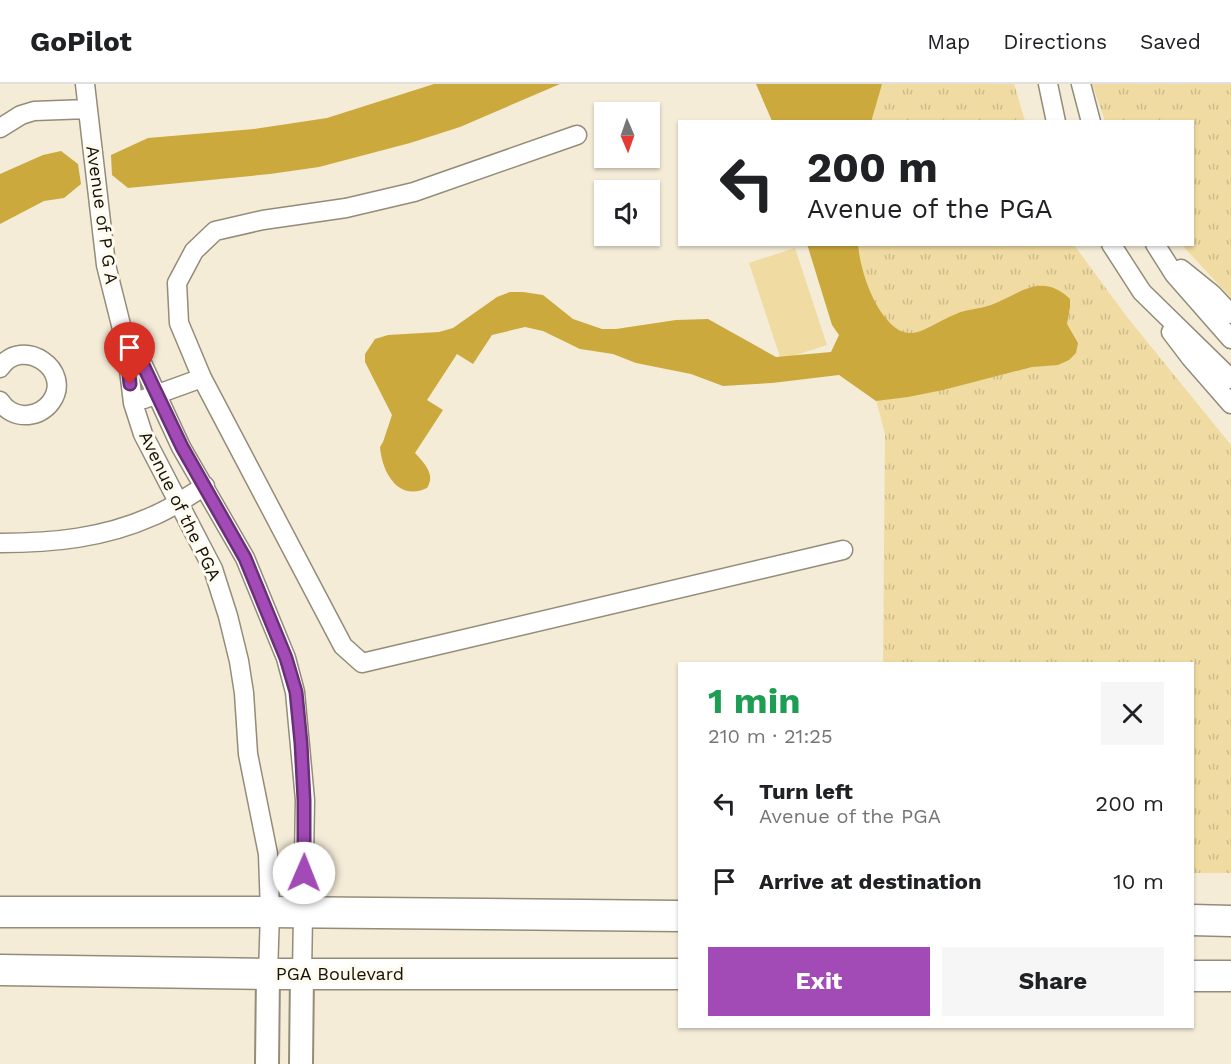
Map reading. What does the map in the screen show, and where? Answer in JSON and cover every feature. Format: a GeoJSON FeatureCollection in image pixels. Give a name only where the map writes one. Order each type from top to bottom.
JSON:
{"type":"FeatureCollection","features":[{"type":"Feature","properties":{"kind":"main road"},"geometry":{"type":"LineString","coordinates":[[0,912],[678,916]]}},
{"type":"Feature","properties":{"kind":"main road"},"geometry":{"type":"LineString","coordinates":[[1194,920],[1231,921]]}},
{"type":"Feature","properties":{"kind":"main road","name":"PGA Boulevard"},"geometry":{"type":"LineString","coordinates":[[0,970],[268,974],[671,973]]}},
{"type":"Feature","properties":{"kind":"main road"},"geometry":{"type":"LineString","coordinates":[[1194,976],[1231,976]]}},
{"type":"Feature","properties":{"kind":"street","name":"Avenue of P G A"},"geometry":{"type":"LineString","coordinates":[[85,84],[106,265],[126,345]]}},
{"type":"Feature","properties":{"kind":"street"},"geometry":{"type":"LineString","coordinates":[[1048,84],[1056,120]]}},
{"type":"Feature","properties":{"kind":"street"},"geometry":{"type":"LineString","coordinates":[[1081,84],[1091,120]]}},
{"type":"Feature","properties":{"kind":"street"},"geometry":{"type":"LineString","coordinates":[[0,128],[21,115],[34,111],[88,109]]}},
{"type":"Feature","properties":{"kind":"street"},"geometry":{"type":"LineString","coordinates":[[577,135],[414,192],[346,208],[263,220],[215,231],[194,251],[177,283],[179,323],[202,378],[343,646],[362,663],[843,550]]}},
{"type":"Feature","properties":{"kind":"street"},"geometry":{"type":"LineString","coordinates":[[1112,246],[1142,292],[1190,357],[1231,404]]}},
{"type":"Feature","properties":{"kind":"street"},"geometry":{"type":"LineString","coordinates":[[1159,250],[1174,274],[1231,339],[1212,360]]}},
{"type":"Feature","properties":{"kind":"street"},"geometry":{"type":"LineString","coordinates":[[1159,250],[1212,294],[1231,314]]}},
{"type":"Feature","properties":{"kind":"street"},"geometry":{"type":"LineString","coordinates":[[1142,292],[1231,380]]}},
{"type":"Feature","properties":{"kind":"street","name":"Avenue of the PGA"},"geometry":{"type":"LineString","coordinates":[[126,345],[143,365],[182,447],[245,558],[286,658],[296,692],[304,800],[302,974]]}},
{"type":"Feature","properties":{"kind":"street","name":"Avenue of the PGA"},"geometry":{"type":"LineString","coordinates":[[126,345],[133,403],[143,434],[213,569],[239,661],[244,693],[248,754],[268,854],[270,912],[268,974]]}},
{"type":"Feature","properties":{"kind":"street"},"geometry":{"type":"LineString","coordinates":[[0,368],[4,362],[14,356],[26,354],[38,356],[48,363],[57,385],[54,397],[47,407],[37,414],[25,416],[13,413],[0,401]]}},
{"type":"Feature","properties":{"kind":"street"},"geometry":{"type":"LineString","coordinates":[[133,403],[202,378]]}},
{"type":"Feature","properties":{"kind":"street"},"geometry":{"type":"LineString","coordinates":[[0,543],[71,540],[130,525],[155,516],[205,486]]}},
{"type":"Feature","properties":{"kind":"street"},"geometry":{"type":"LineString","coordinates":[[267,1064],[268,974]]}},
{"type":"Feature","properties":{"kind":"street"},"geometry":{"type":"LineString","coordinates":[[301,1064],[302,974]]}},
{"type":"Feature","properties":{"kind":"green space"},"geometry":{"type":"Polygon","coordinates":[[[793,84],[1014,84],[1025,120],[803,120],[793,84]]]}},
{"type":"Feature","properties":{"kind":"green space"},"geometry":{"type":"Polygon","coordinates":[[[1092,84],[1231,84],[1231,298],[1183,246],[1194,246],[1194,120],[1105,120],[1092,84]]]}},
{"type":"Feature","properties":{"kind":"green space"},"geometry":{"type":"Polygon","coordinates":[[[1207,84],[1231,84],[1231,88],[1222,94],[1213,92],[1207,84]]]}},
{"type":"Feature","properties":{"kind":"green space"},"geometry":{"type":"Polygon","coordinates":[[[835,246],[1075,246],[1127,317],[1231,445],[1231,873],[1194,873],[1194,662],[883,662],[885,434],[835,246]]]}},
{"type":"Feature","properties":{"kind":"green space"},"geometry":{"type":"Polygon","coordinates":[[[924,246],[958,246],[947,254],[932,251],[924,246]]]}},
{"type":"Feature","properties":{"kind":"green space"},"geometry":{"type":"Polygon","coordinates":[[[795,248],[827,345],[781,360],[749,263],[795,248]]]}},
{"type":"Feature","properties":{"kind":"shaded area"},"geometry":{"type":"Polygon","coordinates":[[[434,84],[560,84],[460,127],[319,167],[128,188],[112,175],[111,155],[148,138],[254,129],[327,118],[434,84]]]}},
{"type":"Feature","properties":{"kind":"shaded area"},"geometry":{"type":"Polygon","coordinates":[[[756,84],[882,84],[872,120],[772,120],[756,84]]]}},
{"type":"Feature","properties":{"kind":"shaded area"},"geometry":{"type":"Polygon","coordinates":[[[61,151],[78,164],[81,184],[64,198],[44,201],[0,224],[0,174],[43,155],[61,151]]]}},
{"type":"Feature","properties":{"kind":"shaded area"},"geometry":{"type":"Polygon","coordinates":[[[808,246],[858,246],[865,278],[875,302],[889,322],[907,333],[924,330],[956,314],[991,305],[1031,287],[1040,286],[1060,291],[1070,299],[1067,324],[1078,343],[1076,353],[1069,360],[1058,365],[1032,367],[943,390],[876,401],[839,375],[723,386],[691,374],[636,363],[613,354],[580,349],[543,331],[525,327],[492,335],[473,364],[457,354],[427,400],[443,410],[415,453],[430,473],[427,488],[408,491],[400,488],[388,475],[381,457],[380,447],[392,415],[365,362],[365,354],[375,339],[388,335],[439,332],[453,328],[497,297],[510,292],[543,295],[573,319],[602,329],[676,320],[708,319],[776,357],[831,352],[839,335],[832,325],[808,246]]]}},
{"type":"Feature","properties":{"kind":"route"},"geometry":{"type":"LineString","coordinates":[[130,384],[126,345],[143,365],[182,447],[245,558],[286,658],[296,692],[301,743],[304,873]]}}]}
